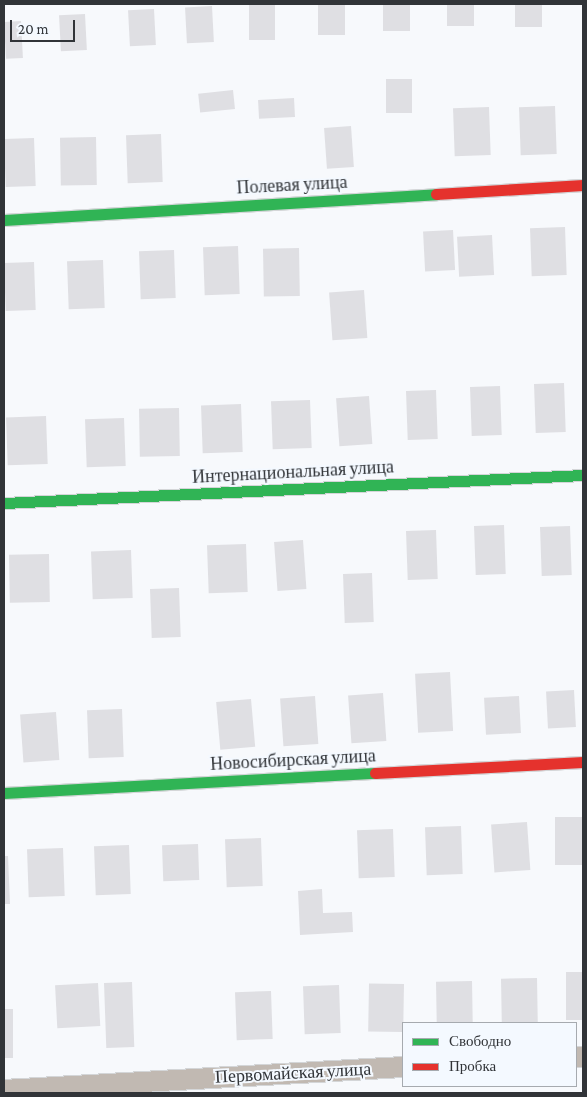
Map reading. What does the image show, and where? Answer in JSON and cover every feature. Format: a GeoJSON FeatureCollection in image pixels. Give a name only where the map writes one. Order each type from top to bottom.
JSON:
{"type":"FeatureCollection","features":[{"type":"Feature","properties":{"kind":"street","name":"Полевая улица"},"geometry":{"type":"LineString","coordinates":[[4,220],[583,185]]}},
{"type":"Feature","properties":{"kind":"street","name":"Интернациональная улица"},"geometry":{"type":"LineString","coordinates":[[4,503],[583,476]]}},
{"type":"Feature","properties":{"kind":"street","name":"Новосибирская улица"},"geometry":{"type":"LineString","coordinates":[[4,793],[583,762]]}},
{"type":"Feature","properties":{"kind":"street","name":"Первомайская улица"},"geometry":{"type":"LineString","coordinates":[[4,1090],[402,1067]]}},
{"type":"Feature","properties":{"kind":"building"},"geometry":{"type":"Polygon","coordinates":[[[249,4],[275,4],[275,40],[249,40],[249,4]]]}},
{"type":"Feature","properties":{"kind":"building"},"geometry":{"type":"Polygon","coordinates":[[[318,4],[345,4],[345,35],[318,35],[318,4]]]}},
{"type":"Feature","properties":{"kind":"building"},"geometry":{"type":"Polygon","coordinates":[[[383,4],[410,4],[410,31],[383,31],[383,4]]]}},
{"type":"Feature","properties":{"kind":"building"},"geometry":{"type":"Polygon","coordinates":[[[447,4],[474,4],[474,26],[447,26],[447,4]]]}},
{"type":"Feature","properties":{"kind":"building"},"geometry":{"type":"Polygon","coordinates":[[[515,4],[542,4],[542,27],[515,27],[515,4]]]}},
{"type":"Feature","properties":{"kind":"building"},"geometry":{"type":"Polygon","coordinates":[[[212,6],[214,42],[187,43],[185,7],[212,6]]]}},
{"type":"Feature","properties":{"kind":"building"},"geometry":{"type":"Polygon","coordinates":[[[154,9],[156,45],[130,46],[128,10],[154,9]]]}},
{"type":"Feature","properties":{"kind":"building"},"geometry":{"type":"Polygon","coordinates":[[[85,14],[87,50],[61,51],[59,15],[85,14]]]}},
{"type":"Feature","properties":{"kind":"building"},"geometry":{"type":"Polygon","coordinates":[[[21,21],[23,58],[6,59],[4,22],[21,21]]]}},
{"type":"Feature","properties":{"kind":"building"},"geometry":{"type":"Polygon","coordinates":[[[386,79],[412,79],[412,113],[386,113],[386,79]]]}},
{"type":"Feature","properties":{"kind":"building"},"geometry":{"type":"Polygon","coordinates":[[[233,90],[235,109],[200,113],[198,94],[233,90]]]}},
{"type":"Feature","properties":{"kind":"building"},"geometry":{"type":"Polygon","coordinates":[[[294,98],[295,117],[259,119],[258,100],[294,98]]]}},
{"type":"Feature","properties":{"kind":"building"},"geometry":{"type":"Polygon","coordinates":[[[555,106],[557,154],[521,155],[519,107],[555,106]]]}},
{"type":"Feature","properties":{"kind":"building"},"geometry":{"type":"Polygon","coordinates":[[[489,107],[491,155],[455,156],[453,108],[489,107]]]}},
{"type":"Feature","properties":{"kind":"building"},"geometry":{"type":"Polygon","coordinates":[[[351,126],[354,167],[327,169],[324,128],[351,126]]]}},
{"type":"Feature","properties":{"kind":"building"},"geometry":{"type":"Polygon","coordinates":[[[161,134],[163,182],[128,183],[126,135],[161,134]]]}},
{"type":"Feature","properties":{"kind":"building"},"geometry":{"type":"Polygon","coordinates":[[[96,137],[97,185],[61,186],[60,138],[96,137]]]}},
{"type":"Feature","properties":{"kind":"building"},"geometry":{"type":"Polygon","coordinates":[[[34,138],[36,186],[6,187],[4,139],[34,138]]]}},
{"type":"Feature","properties":{"kind":"building"},"geometry":{"type":"Polygon","coordinates":[[[565,227],[567,275],[532,276],[530,228],[565,227]]]}},
{"type":"Feature","properties":{"kind":"building"},"geometry":{"type":"Polygon","coordinates":[[[453,230],[455,270],[425,272],[423,232],[453,230]]]}},
{"type":"Feature","properties":{"kind":"building"},"geometry":{"type":"Polygon","coordinates":[[[492,235],[494,275],[459,277],[457,237],[492,235]]]}},
{"type":"Feature","properties":{"kind":"building"},"geometry":{"type":"Polygon","coordinates":[[[238,246],[240,294],[205,295],[203,247],[238,246]]]}},
{"type":"Feature","properties":{"kind":"building"},"geometry":{"type":"Polygon","coordinates":[[[299,248],[300,296],[264,297],[263,249],[299,248]]]}},
{"type":"Feature","properties":{"kind":"building"},"geometry":{"type":"Polygon","coordinates":[[[174,250],[176,298],[141,299],[139,251],[174,250]]]}},
{"type":"Feature","properties":{"kind":"building"},"geometry":{"type":"Polygon","coordinates":[[[103,260],[105,308],[69,309],[67,261],[103,260]]]}},
{"type":"Feature","properties":{"kind":"building"},"geometry":{"type":"Polygon","coordinates":[[[34,262],[36,310],[6,311],[4,263],[34,262]]]}},
{"type":"Feature","properties":{"kind":"building"},"geometry":{"type":"Polygon","coordinates":[[[364,290],[367,338],[332,340],[329,292],[364,290]]]}},
{"type":"Feature","properties":{"kind":"building"},"geometry":{"type":"Polygon","coordinates":[[[564,383],[566,432],[536,433],[534,384],[564,383]]]}},
{"type":"Feature","properties":{"kind":"building"},"geometry":{"type":"Polygon","coordinates":[[[500,386],[502,435],[472,436],[470,387],[500,386]]]}},
{"type":"Feature","properties":{"kind":"building"},"geometry":{"type":"Polygon","coordinates":[[[436,390],[438,439],[408,440],[406,391],[436,390]]]}},
{"type":"Feature","properties":{"kind":"building"},"geometry":{"type":"Polygon","coordinates":[[[369,396],[372,444],[339,446],[336,398],[369,396]]]}},
{"type":"Feature","properties":{"kind":"building"},"geometry":{"type":"Polygon","coordinates":[[[310,400],[312,448],[273,449],[271,401],[310,400]]]}},
{"type":"Feature","properties":{"kind":"building"},"geometry":{"type":"Polygon","coordinates":[[[241,404],[243,452],[203,453],[201,405],[241,404]]]}},
{"type":"Feature","properties":{"kind":"building"},"geometry":{"type":"Polygon","coordinates":[[[179,408],[180,456],[140,457],[139,409],[179,408]]]}},
{"type":"Feature","properties":{"kind":"building"},"geometry":{"type":"Polygon","coordinates":[[[46,416],[48,464],[8,465],[6,417],[46,416]]]}},
{"type":"Feature","properties":{"kind":"building"},"geometry":{"type":"Polygon","coordinates":[[[124,418],[126,466],[87,467],[85,419],[124,418]]]}},
{"type":"Feature","properties":{"kind":"building"},"geometry":{"type":"Polygon","coordinates":[[[504,525],[506,574],[476,575],[474,526],[504,525]]]}},
{"type":"Feature","properties":{"kind":"building"},"geometry":{"type":"Polygon","coordinates":[[[570,526],[572,575],[542,576],[540,527],[570,526]]]}},
{"type":"Feature","properties":{"kind":"building"},"geometry":{"type":"Polygon","coordinates":[[[436,530],[438,579],[408,580],[406,531],[436,530]]]}},
{"type":"Feature","properties":{"kind":"building"},"geometry":{"type":"Polygon","coordinates":[[[303,540],[306,589],[277,591],[274,542],[303,540]]]}},
{"type":"Feature","properties":{"kind":"building"},"geometry":{"type":"Polygon","coordinates":[[[246,544],[248,592],[209,593],[207,545],[246,544]]]}},
{"type":"Feature","properties":{"kind":"building"},"geometry":{"type":"Polygon","coordinates":[[[131,550],[133,598],[93,599],[91,551],[131,550]]]}},
{"type":"Feature","properties":{"kind":"building"},"geometry":{"type":"Polygon","coordinates":[[[49,554],[50,602],[10,603],[9,555],[49,554]]]}},
{"type":"Feature","properties":{"kind":"building"},"geometry":{"type":"Polygon","coordinates":[[[372,573],[374,622],[345,623],[343,574],[372,573]]]}},
{"type":"Feature","properties":{"kind":"building"},"geometry":{"type":"Polygon","coordinates":[[[179,588],[181,637],[152,638],[150,589],[179,588]]]}},
{"type":"Feature","properties":{"kind":"building"},"geometry":{"type":"Polygon","coordinates":[[[450,672],[453,731],[418,733],[415,674],[450,672]]]}},
{"type":"Feature","properties":{"kind":"building"},"geometry":{"type":"Polygon","coordinates":[[[574,690],[576,727],[548,728],[546,691],[574,690]]]}},
{"type":"Feature","properties":{"kind":"building"},"geometry":{"type":"Polygon","coordinates":[[[383,693],[386,741],[351,743],[348,695],[383,693]]]}},
{"type":"Feature","properties":{"kind":"building"},"geometry":{"type":"Polygon","coordinates":[[[315,696],[318,744],[283,746],[280,698],[315,696]]]}},
{"type":"Feature","properties":{"kind":"building"},"geometry":{"type":"Polygon","coordinates":[[[519,696],[521,733],[486,735],[484,698],[519,696]]]}},
{"type":"Feature","properties":{"kind":"building"},"geometry":{"type":"Polygon","coordinates":[[[251,699],[255,747],[220,750],[216,702],[251,699]]]}},
{"type":"Feature","properties":{"kind":"building"},"geometry":{"type":"Polygon","coordinates":[[[122,709],[124,757],[89,758],[87,710],[122,709]]]}},
{"type":"Feature","properties":{"kind":"building"},"geometry":{"type":"Polygon","coordinates":[[[56,712],[59,760],[23,762],[20,715],[56,712]]]}},
{"type":"Feature","properties":{"kind":"building"},"geometry":{"type":"Polygon","coordinates":[[[555,817],[583,817],[583,865],[555,865],[555,817]]]}},
{"type":"Feature","properties":{"kind":"building"},"geometry":{"type":"Polygon","coordinates":[[[527,822],[530,870],[494,872],[491,825],[527,822]]]}},
{"type":"Feature","properties":{"kind":"building"},"geometry":{"type":"Polygon","coordinates":[[[461,826],[463,874],[427,875],[425,827],[461,826]]]}},
{"type":"Feature","properties":{"kind":"building"},"geometry":{"type":"Polygon","coordinates":[[[393,829],[395,877],[359,878],[357,830],[393,829]]]}},
{"type":"Feature","properties":{"kind":"building"},"geometry":{"type":"Polygon","coordinates":[[[261,838],[263,886],[227,887],[225,839],[261,838]]]}},
{"type":"Feature","properties":{"kind":"building"},"geometry":{"type":"Polygon","coordinates":[[[198,844],[199,880],[163,881],[162,845],[198,844]]]}},
{"type":"Feature","properties":{"kind":"building"},"geometry":{"type":"Polygon","coordinates":[[[129,845],[131,894],[96,895],[94,846],[129,845]]]}},
{"type":"Feature","properties":{"kind":"building"},"geometry":{"type":"Polygon","coordinates":[[[63,848],[65,896],[29,897],[27,849],[63,848]]]}},
{"type":"Feature","properties":{"kind":"building"},"geometry":{"type":"Polygon","coordinates":[[[4,856],[8,856],[10,904],[4,904],[4,856]]]}},
{"type":"Feature","properties":{"kind":"building"},"geometry":{"type":"Polygon","coordinates":[[[322,889],[323,913],[352,912],[353,932],[300,935],[298,891],[322,889]]]}},
{"type":"Feature","properties":{"kind":"building"},"geometry":{"type":"Polygon","coordinates":[[[566,972],[583,972],[583,1020],[566,1020],[566,972]]]}},
{"type":"Feature","properties":{"kind":"building"},"geometry":{"type":"Polygon","coordinates":[[[537,978],[538,1022],[502,1022],[501,979],[537,978]]]}},
{"type":"Feature","properties":{"kind":"building"},"geometry":{"type":"Polygon","coordinates":[[[472,981],[473,1022],[437,1022],[436,982],[472,981]]]}},
{"type":"Feature","properties":{"kind":"building"},"geometry":{"type":"Polygon","coordinates":[[[132,982],[134,1047],[106,1048],[104,983],[132,982]]]}},
{"type":"Feature","properties":{"kind":"building"},"geometry":{"type":"Polygon","coordinates":[[[98,983],[100,1026],[57,1028],[55,985],[98,983]]]}},
{"type":"Feature","properties":{"kind":"building"},"geometry":{"type":"Polygon","coordinates":[[[369,983],[404,984],[402,1032],[368,1031],[369,983]]]}},
{"type":"Feature","properties":{"kind":"building"},"geometry":{"type":"Polygon","coordinates":[[[339,985],[341,1033],[305,1034],[303,986],[339,985]]]}},
{"type":"Feature","properties":{"kind":"building"},"geometry":{"type":"Polygon","coordinates":[[[271,991],[273,1039],[237,1040],[235,992],[271,991]]]}},
{"type":"Feature","properties":{"kind":"building"},"geometry":{"type":"Polygon","coordinates":[[[4,1009],[13,1009],[13,1058],[4,1058],[4,1009]]]}},
{"type":"Feature","properties":{"kind":"traffic: fast"},"geometry":{"type":"LineString","coordinates":[[4,220],[436,194]]}},
{"type":"Feature","properties":{"kind":"traffic: fast"},"geometry":{"type":"LineString","coordinates":[[4,503],[583,475]]}},
{"type":"Feature","properties":{"kind":"traffic: fast"},"geometry":{"type":"LineString","coordinates":[[4,793],[375,773]]}},
{"type":"Feature","properties":{"kind":"traffic: jam"},"geometry":{"type":"LineString","coordinates":[[436,194],[583,185]]}},
{"type":"Feature","properties":{"kind":"traffic: jam"},"geometry":{"type":"LineString","coordinates":[[375,773],[583,762]]}}]}
